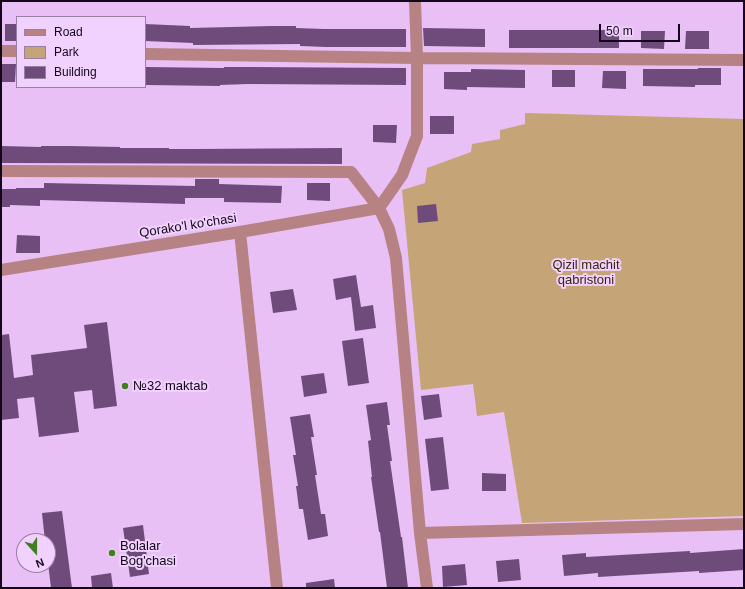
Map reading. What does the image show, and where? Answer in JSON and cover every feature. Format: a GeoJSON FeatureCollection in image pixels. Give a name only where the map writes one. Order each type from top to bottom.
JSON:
{"type":"FeatureCollection","features":[{"type":"Feature","properties":{"kind":"street"},"geometry":{"type":"LineString","coordinates":[[379,208],[402,175],[417,136],[415,1]]}},
{"type":"Feature","properties":{"kind":"street"},"geometry":{"type":"LineString","coordinates":[[1,51],[16,51]]}},
{"type":"Feature","properties":{"kind":"street"},"geometry":{"type":"LineString","coordinates":[[146,54],[417,58],[744,60]]}},
{"type":"Feature","properties":{"kind":"street"},"geometry":{"type":"LineString","coordinates":[[1,171],[352,172],[379,208],[388,229],[396,258],[420,533],[427,588]]}},
{"type":"Feature","properties":{"kind":"street","name":"Qorako'l ko'chasi"},"geometry":{"type":"LineString","coordinates":[[1,270],[379,208]]}},
{"type":"Feature","properties":{"kind":"street"},"geometry":{"type":"LineString","coordinates":[[240,232],[277,588]]}},
{"type":"Feature","properties":{"kind":"street"},"geometry":{"type":"LineString","coordinates":[[420,533],[744,524]]}},
{"type":"Feature","properties":{"kind":"green space","name":"Qizil machit qabristoni"},"geometry":{"type":"Polygon","coordinates":[[[525,113],[744,119],[744,516],[522,523],[504,412],[477,416],[473,384],[421,390],[402,190],[425,183],[427,168],[471,152],[472,144],[500,139],[500,130],[525,124],[525,113]]]}},
{"type":"Feature","properties":{"kind":"building"},"geometry":{"type":"Polygon","coordinates":[[[5,24],[16,24],[16,41],[5,41],[5,24]]]}},
{"type":"Feature","properties":{"kind":"building"},"geometry":{"type":"Polygon","coordinates":[[[146,24],[190,26],[190,28],[296,26],[296,28],[324,29],[406,29],[406,47],[326,47],[300,46],[300,44],[193,45],[193,43],[146,41],[146,24]]]}},
{"type":"Feature","properties":{"kind":"building"},"geometry":{"type":"Polygon","coordinates":[[[423,28],[485,29],[485,47],[424,46],[423,28]]]}},
{"type":"Feature","properties":{"kind":"building"},"geometry":{"type":"Polygon","coordinates":[[[509,30],[619,30],[619,48],[509,48],[509,30]]]}},
{"type":"Feature","properties":{"kind":"building"},"geometry":{"type":"Polygon","coordinates":[[[641,31],[665,31],[664,49],[641,48],[641,31]]]}},
{"type":"Feature","properties":{"kind":"building"},"geometry":{"type":"Polygon","coordinates":[[[686,31],[709,31],[709,49],[685,49],[686,31]]]}},
{"type":"Feature","properties":{"kind":"building"},"geometry":{"type":"Polygon","coordinates":[[[1,64],[16,64],[15,82],[1,82],[1,64]]]}},
{"type":"Feature","properties":{"kind":"building"},"geometry":{"type":"Polygon","coordinates":[[[146,67],[406,68],[406,85],[146,85],[146,67]]]}},
{"type":"Feature","properties":{"kind":"building"},"geometry":{"type":"Polygon","coordinates":[[[721,68],[721,85],[695,85],[695,87],[643,86],[643,69],[721,68]]]}},
{"type":"Feature","properties":{"kind":"building"},"geometry":{"type":"Polygon","coordinates":[[[471,69],[525,70],[525,88],[467,87],[467,90],[444,89],[444,72],[471,72],[471,69]]]}},
{"type":"Feature","properties":{"kind":"building"},"geometry":{"type":"Polygon","coordinates":[[[552,70],[575,70],[575,87],[552,87],[552,70]]]}},
{"type":"Feature","properties":{"kind":"building"},"geometry":{"type":"Polygon","coordinates":[[[603,71],[626,71],[626,89],[602,88],[603,71]]]}},
{"type":"Feature","properties":{"kind":"building"},"geometry":{"type":"Polygon","coordinates":[[[430,116],[454,116],[454,134],[430,134],[430,116]]]}},
{"type":"Feature","properties":{"kind":"building"},"geometry":{"type":"Polygon","coordinates":[[[373,125],[397,125],[396,143],[373,142],[373,125]]]}},
{"type":"Feature","properties":{"kind":"building"},"geometry":{"type":"Polygon","coordinates":[[[1,146],[70,146],[169,149],[342,148],[342,164],[1,163],[1,146]]]}},
{"type":"Feature","properties":{"kind":"building"},"geometry":{"type":"Polygon","coordinates":[[[195,179],[219,179],[219,184],[282,186],[281,203],[224,202],[224,198],[185,198],[185,204],[40,200],[40,206],[10,205],[10,207],[1,207],[1,189],[44,188],[44,183],[195,186],[195,179]]]}},
{"type":"Feature","properties":{"kind":"building"},"geometry":{"type":"Polygon","coordinates":[[[307,183],[330,183],[330,201],[307,200],[307,183]]]}},
{"type":"Feature","properties":{"kind":"building"},"geometry":{"type":"Polygon","coordinates":[[[436,204],[438,221],[418,223],[417,206],[436,204]]]}},
{"type":"Feature","properties":{"kind":"building"},"geometry":{"type":"Polygon","coordinates":[[[17,235],[40,236],[40,253],[16,253],[17,235]]]}},
{"type":"Feature","properties":{"kind":"building"},"geometry":{"type":"Polygon","coordinates":[[[356,275],[361,307],[373,305],[376,328],[355,331],[351,297],[336,300],[333,279],[356,275]]]}},
{"type":"Feature","properties":{"kind":"building"},"geometry":{"type":"Polygon","coordinates":[[[293,289],[297,310],[273,313],[270,292],[293,289]]]}},
{"type":"Feature","properties":{"kind":"building"},"geometry":{"type":"Polygon","coordinates":[[[107,322],[117,406],[94,409],[92,390],[74,392],[79,432],[39,437],[34,397],[17,399],[19,418],[1,420],[1,335],[9,334],[14,378],[33,375],[31,355],[87,348],[84,325],[107,322]]]}},
{"type":"Feature","properties":{"kind":"building"},"geometry":{"type":"Polygon","coordinates":[[[363,338],[369,383],[348,386],[342,341],[363,338]]]}},
{"type":"Feature","properties":{"kind":"building"},"geometry":{"type":"Polygon","coordinates":[[[324,373],[327,393],[304,397],[301,376],[324,373]]]}},
{"type":"Feature","properties":{"kind":"building"},"geometry":{"type":"Polygon","coordinates":[[[439,394],[442,417],[424,420],[421,396],[439,394]]]}},
{"type":"Feature","properties":{"kind":"building"},"geometry":{"type":"Polygon","coordinates":[[[387,402],[390,425],[387,425],[392,461],[390,461],[402,537],[408,588],[387,588],[371,477],[368,441],[371,440],[366,405],[387,402]]]}},
{"type":"Feature","properties":{"kind":"building"},"geometry":{"type":"Polygon","coordinates":[[[310,414],[314,437],[311,437],[317,475],[315,475],[321,514],[325,514],[328,536],[308,540],[303,509],[299,509],[296,486],[298,486],[293,455],[296,455],[290,417],[310,414]]]}},
{"type":"Feature","properties":{"kind":"building"},"geometry":{"type":"Polygon","coordinates":[[[443,437],[449,489],[431,491],[425,439],[443,437]]]}},
{"type":"Feature","properties":{"kind":"building"},"geometry":{"type":"Polygon","coordinates":[[[482,473],[506,474],[506,491],[482,491],[482,473]]]}},
{"type":"Feature","properties":{"kind":"building"},"geometry":{"type":"Polygon","coordinates":[[[62,511],[72,588],[51,588],[49,573],[56,573],[56,533],[44,533],[42,513],[62,511]]]}},
{"type":"Feature","properties":{"kind":"building"},"geometry":{"type":"Polygon","coordinates":[[[143,525],[149,574],[130,577],[123,528],[143,525]]]}},
{"type":"Feature","properties":{"kind":"building"},"geometry":{"type":"Polygon","coordinates":[[[744,549],[744,570],[598,577],[598,573],[564,576],[562,555],[586,553],[586,557],[690,551],[690,553],[744,549]]]}},
{"type":"Feature","properties":{"kind":"building"},"geometry":{"type":"Polygon","coordinates":[[[519,559],[521,580],[498,582],[496,561],[519,559]]]}},
{"type":"Feature","properties":{"kind":"building"},"geometry":{"type":"Polygon","coordinates":[[[465,564],[467,585],[443,587],[442,566],[465,564]]]}},
{"type":"Feature","properties":{"kind":"building"},"geometry":{"type":"Polygon","coordinates":[[[111,573],[113,588],[92,588],[91,576],[111,573]]]}},
{"type":"Feature","properties":{"kind":"building"},"geometry":{"type":"Polygon","coordinates":[[[334,579],[335,588],[306,588],[306,583],[334,579]]]}},
{"type":"Feature","properties":{"kind":"place","name":"№32 maktab"},"geometry":{"type":"Point","coordinates":[125,386]}},
{"type":"Feature","properties":{"kind":"place","name":"Bolalar Bog'chasi"},"geometry":{"type":"Point","coordinates":[112,553]}}]}
